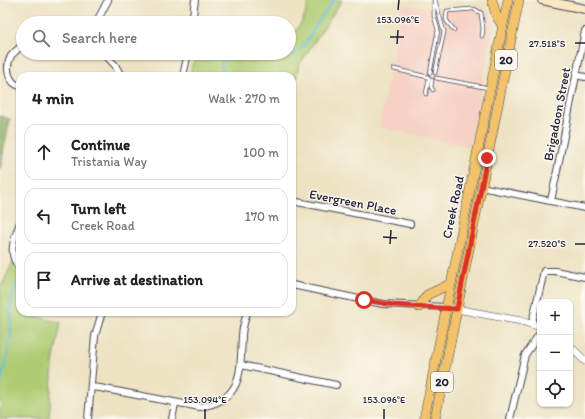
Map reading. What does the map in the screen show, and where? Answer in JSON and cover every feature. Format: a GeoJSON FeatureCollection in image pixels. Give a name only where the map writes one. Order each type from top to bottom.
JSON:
{"type":"FeatureCollection","features":[{"type":"Feature","properties":{"kind":"main road"},"geometry":{"type":"LineString","coordinates":[[492,0],[496,15],[503,27]]}},
{"type":"Feature","properties":{"kind":"main road","name":"Creek Road"},"geometry":{"type":"LineString","coordinates":[[424,419],[508,0]]}},
{"type":"Feature","properties":{"kind":"main road","name":"Creek Road"},"geometry":{"type":"LineString","coordinates":[[435,419],[519,0]]}},
{"type":"Feature","properties":{"kind":"main road"},"geometry":{"type":"LineString","coordinates":[[542,0],[585,9]]}},
{"type":"Feature","properties":{"kind":"main road"},"geometry":{"type":"LineString","coordinates":[[419,307],[427,295],[450,284]]}},
{"type":"Feature","properties":{"kind":"street"},"geometry":{"type":"LineString","coordinates":[[100,16],[108,0]]}},
{"type":"Feature","properties":{"kind":"street"},"geometry":{"type":"LineString","coordinates":[[193,16],[195,0]]}},
{"type":"Feature","properties":{"kind":"street","name":"Brigadoon Street"},"geometry":{"type":"LineString","coordinates":[[551,201],[585,31]]}},
{"type":"Feature","properties":{"kind":"street"},"geometry":{"type":"LineString","coordinates":[[16,51],[10,57],[8,73],[11,81],[16,84]]}},
{"type":"Feature","properties":{"kind":"street"},"geometry":{"type":"LineString","coordinates":[[110,60],[115,65],[118,72]]}},
{"type":"Feature","properties":{"kind":"street"},"geometry":{"type":"LineString","coordinates":[[184,72],[186,60]]}},
{"type":"Feature","properties":{"kind":"street"},"geometry":{"type":"LineString","coordinates":[[576,75],[585,77]]}},
{"type":"Feature","properties":{"kind":"street"},"geometry":{"type":"LineString","coordinates":[[481,187],[585,208]]}},
{"type":"Feature","properties":{"kind":"street","name":"Evergreen Place"},"geometry":{"type":"LineString","coordinates":[[296,202],[410,224]]}},
{"type":"Feature","properties":{"kind":"street"},"geometry":{"type":"LineString","coordinates":[[16,234],[12,245],[13,258],[16,263]]}},
{"type":"Feature","properties":{"kind":"street"},"geometry":{"type":"LineString","coordinates":[[532,323],[544,271],[555,271],[585,277]]}},
{"type":"Feature","properties":{"kind":"street"},"geometry":{"type":"LineString","coordinates":[[296,286],[383,304],[419,307],[446,307],[532,323],[537,326]]}},
{"type":"Feature","properties":{"kind":"street"},"geometry":{"type":"LineString","coordinates":[[88,419],[95,336],[101,316]]}},
{"type":"Feature","properties":{"kind":"street"},"geometry":{"type":"LineString","coordinates":[[91,388],[100,388],[175,404],[200,407],[214,405],[225,399],[234,388],[241,366],[242,334],[246,316]]}},
{"type":"Feature","properties":{"kind":"street"},"geometry":{"type":"LineString","coordinates":[[510,419],[525,356],[539,335]]}},
{"type":"Feature","properties":{"kind":"street"},"geometry":{"type":"LineString","coordinates":[[573,349],[585,362]]}},
{"type":"Feature","properties":{"kind":"street"},"geometry":{"type":"LineString","coordinates":[[241,366],[336,385]]}},
{"type":"Feature","properties":{"kind":"street"},"geometry":{"type":"LineString","coordinates":[[172,419],[175,404]]}},
{"type":"Feature","properties":{"kind":"lane"},"geometry":{"type":"LineString","coordinates":[[430,73],[437,42],[438,30],[434,16],[434,0]]}},
{"type":"Feature","properties":{"kind":"lane"},"geometry":{"type":"LineString","coordinates":[[434,0],[444,32],[435,74]]}},
{"type":"Feature","properties":{"kind":"lane"},"geometry":{"type":"LineString","coordinates":[[454,30],[446,20],[447,11],[473,9],[481,13],[483,29],[482,36]]}},
{"type":"Feature","properties":{"kind":"lane"},"geometry":{"type":"LineString","coordinates":[[433,41],[437,42]]}},
{"type":"Feature","properties":{"kind":"lane"},"geometry":{"type":"LineString","coordinates":[[428,61],[433,61]]}},
{"type":"Feature","properties":{"kind":"lane"},"geometry":{"type":"LineString","coordinates":[[394,69],[431,78],[490,89]]}},
{"type":"Feature","properties":{"kind":"lane"},"geometry":{"type":"LineString","coordinates":[[431,78],[430,87],[433,90]]}},
{"type":"Feature","properties":{"kind":"lane"},"geometry":{"type":"LineString","coordinates":[[426,94],[431,78]]}},
{"type":"Feature","properties":{"kind":"shaded area"},"geometry":{"type":"Polygon","coordinates":[[[402,5],[440,8],[478,6],[490,12],[493,31],[469,147],[379,127],[402,5]]]}},
{"type":"Feature","properties":{"kind":"green space"},"geometry":{"type":"Polygon","coordinates":[[[309,0],[342,0],[299,65],[296,80],[296,72],[191,72],[192,64],[196,60],[296,60],[296,30],[306,11],[309,0]]]}},
{"type":"Feature","properties":{"kind":"green space"},"geometry":{"type":"Polygon","coordinates":[[[0,116],[10,119],[0,169],[0,116]]]}},
{"type":"Feature","properties":{"kind":"green space"},"geometry":{"type":"Polygon","coordinates":[[[16,255],[16,316],[38,316],[61,323],[53,363],[49,419],[0,419],[0,289],[16,255]]]}},
{"type":"Feature","properties":{"kind":"waterway"},"geometry":{"type":"LineString","coordinates":[[296,52],[305,44],[334,0]]}},
{"type":"Feature","properties":{"kind":"waterway"},"geometry":{"type":"LineString","coordinates":[[223,60],[221,64],[223,72]]}},
{"type":"Feature","properties":{"kind":"waterway"},"geometry":{"type":"LineString","coordinates":[[0,386],[8,353],[11,334],[12,299],[16,286]]}},
{"type":"Feature","properties":{"kind":"route"},"geometry":{"type":"LineString","coordinates":[[364,300],[411,307],[436,306],[457,309],[487,158]]}}]}
